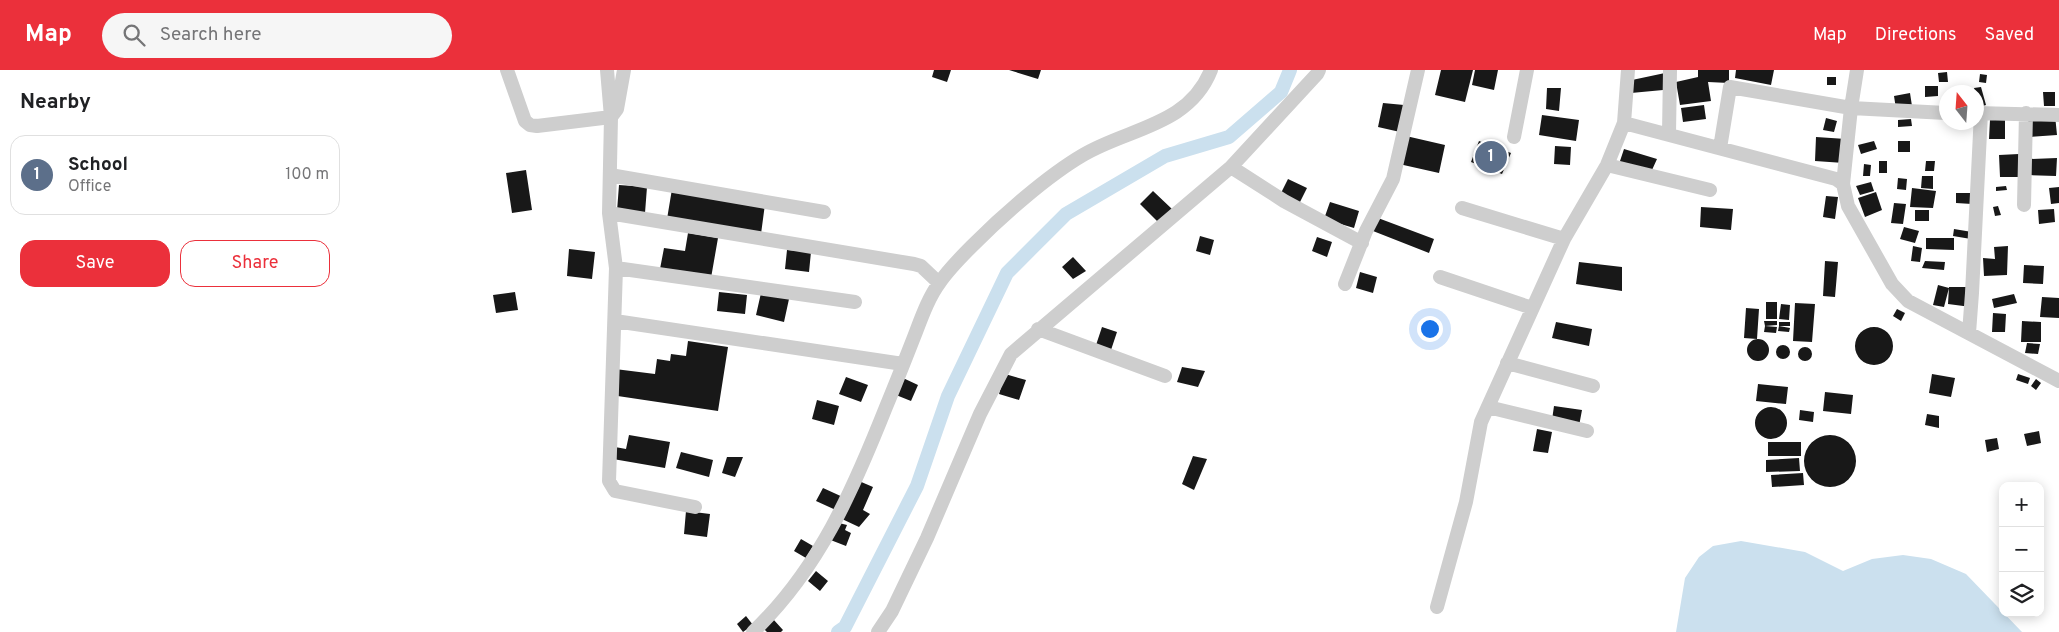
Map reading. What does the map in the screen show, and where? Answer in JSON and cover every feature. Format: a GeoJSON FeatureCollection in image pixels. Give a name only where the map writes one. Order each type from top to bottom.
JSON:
{"type":"FeatureCollection","features":[{"type":"Feature","properties":{"kind":"street"},"geometry":{"type":"LineString","coordinates":[[507,70],[521,113],[530,125],[611,117],[616,110],[624,70]]}},
{"type":"Feature","properties":{"kind":"street"},"geometry":{"type":"LineString","coordinates":[[608,70],[611,117],[608,214],[616,268],[609,481],[615,491],[694,507]]}},
{"type":"Feature","properties":{"kind":"street"},"geometry":{"type":"LineString","coordinates":[[754,632],[776,611],[806,570],[843,510],[923,315],[939,283],[973,245],[1060,169],[1085,154],[1158,124],[1174,115],[1190,101],[1207,79],[1211,70]]}},
{"type":"Feature","properties":{"kind":"street"},"geometry":{"type":"LineString","coordinates":[[878,632],[892,611],[927,538],[980,414],[1010,354],[1231,167],[1318,74],[1319,70]]}},
{"type":"Feature","properties":{"kind":"street"},"geometry":{"type":"LineString","coordinates":[[1345,284],[1362,243],[1393,179],[1418,70]]}},
{"type":"Feature","properties":{"kind":"street"},"geometry":{"type":"LineString","coordinates":[[1514,137],[1527,70]]}},
{"type":"Feature","properties":{"kind":"street"},"geometry":{"type":"LineString","coordinates":[[1437,607],[1466,502],[1481,422],[1564,239],[1607,165],[1624,123],[1628,70]]}},
{"type":"Feature","properties":{"kind":"street"},"geometry":{"type":"LineString","coordinates":[[1669,134],[1670,70]]}},
{"type":"Feature","properties":{"kind":"street"},"geometry":{"type":"LineString","coordinates":[[1857,70],[1850,108],[1843,184],[1848,206],[1892,284],[1908,301],[2059,381]]}},
{"type":"Feature","properties":{"kind":"street"},"geometry":{"type":"LineString","coordinates":[[1720,148],[1730,87],[1850,108],[1939,113]]}},
{"type":"Feature","properties":{"kind":"street"},"geometry":{"type":"LineString","coordinates":[[1984,113],[2059,115]]}},
{"type":"Feature","properties":{"kind":"street"},"geometry":{"type":"LineString","coordinates":[[2024,205],[2026,113]]}},
{"type":"Feature","properties":{"kind":"street"},"geometry":{"type":"LineString","coordinates":[[1624,123],[1836,179],[1843,184]]}},
{"type":"Feature","properties":{"kind":"street"},"geometry":{"type":"LineString","coordinates":[[1969,333],[1978,130]]}},
{"type":"Feature","properties":{"kind":"street"},"geometry":{"type":"LineString","coordinates":[[1607,165],[1710,190]]}},
{"type":"Feature","properties":{"kind":"street"},"geometry":{"type":"LineString","coordinates":[[1231,167],[1284,201],[1362,243]]}},
{"type":"Feature","properties":{"kind":"street"},"geometry":{"type":"LineString","coordinates":[[610,175],[824,212]]}},
{"type":"Feature","properties":{"kind":"street"},"geometry":{"type":"LineString","coordinates":[[1462,208],[1564,239]]}},
{"type":"Feature","properties":{"kind":"street"},"geometry":{"type":"LineString","coordinates":[[608,214],[914,264],[921,266],[939,283]]}},
{"type":"Feature","properties":{"kind":"street"},"geometry":{"type":"LineString","coordinates":[[616,268],[855,302]]}},
{"type":"Feature","properties":{"kind":"street"},"geometry":{"type":"LineString","coordinates":[[1440,277],[1532,308]]}},
{"type":"Feature","properties":{"kind":"street"},"geometry":{"type":"LineString","coordinates":[[615,321],[903,364]]}},
{"type":"Feature","properties":{"kind":"street"},"geometry":{"type":"LineString","coordinates":[[1038,329],[1164,376]]}},
{"type":"Feature","properties":{"kind":"street"},"geometry":{"type":"LineString","coordinates":[[1507,363],[1594,386]]}},
{"type":"Feature","properties":{"kind":"street"},"geometry":{"type":"LineString","coordinates":[[1488,407],[1587,431]]}},
{"type":"Feature","properties":{"kind":"water"},"geometry":{"type":"Polygon","coordinates":[[[1741,541],[1805,552],[1843,571],[1872,559],[1903,555],[1931,559],[1966,574],[1999,608],[1999,617],[2008,617],[2022,632],[1676,632],[1685,578],[1699,557],[1713,546],[1741,541]]]}},
{"type":"Feature","properties":{"kind":"building"},"geometry":{"type":"Polygon","coordinates":[[[934,70],[951,70],[947,82],[932,77],[934,70]]]}},
{"type":"Feature","properties":{"kind":"building"},"geometry":{"type":"Polygon","coordinates":[[[1009,70],[1041,70],[1038,79],[1009,70]]]}},
{"type":"Feature","properties":{"kind":"building"},"geometry":{"type":"Polygon","coordinates":[[[1441,70],[1473,70],[1465,102],[1435,95],[1441,70]]]}},
{"type":"Feature","properties":{"kind":"building"},"geometry":{"type":"Polygon","coordinates":[[[1475,70],[1498,70],[1494,90],[1472,85],[1475,70]]]}},
{"type":"Feature","properties":{"kind":"building"},"geometry":{"type":"Polygon","coordinates":[[[1698,70],[1729,70],[1729,83],[1708,82],[1711,101],[1680,105],[1676,82],[1698,77],[1698,70]]]}},
{"type":"Feature","properties":{"kind":"building"},"geometry":{"type":"Polygon","coordinates":[[[1736,70],[1774,70],[1771,85],[1735,78],[1736,70]]]}},
{"type":"Feature","properties":{"kind":"building"},"geometry":{"type":"Polygon","coordinates":[[[1947,72],[1948,82],[1939,82],[1938,73],[1947,72]]]}},
{"type":"Feature","properties":{"kind":"building"},"geometry":{"type":"Polygon","coordinates":[[[1665,73],[1663,90],[1631,93],[1632,80],[1665,73]]]}},
{"type":"Feature","properties":{"kind":"building"},"geometry":{"type":"Polygon","coordinates":[[[1980,74],[1987,75],[1986,83],[1979,82],[1980,74]]]}},
{"type":"Feature","properties":{"kind":"building"},"geometry":{"type":"Polygon","coordinates":[[[1827,77],[1836,77],[1836,85],[1827,85],[1827,77]]]}},
{"type":"Feature","properties":{"kind":"building"},"geometry":{"type":"Polygon","coordinates":[[[1925,86],[1938,86],[1938,96],[1925,97],[1925,86]]]}},
{"type":"Feature","properties":{"kind":"building"},"geometry":{"type":"Polygon","coordinates":[[[1547,88],[1561,88],[1559,111],[1546,109],[1547,88]]]}},
{"type":"Feature","properties":{"kind":"building"},"geometry":{"type":"Polygon","coordinates":[[[2043,92],[2055,92],[2055,106],[2044,106],[2043,92]]]}},
{"type":"Feature","properties":{"kind":"building"},"geometry":{"type":"Polygon","coordinates":[[[1910,93],[1912,106],[1896,109],[1894,96],[1910,93]]]}},
{"type":"Feature","properties":{"kind":"building"},"geometry":{"type":"Polygon","coordinates":[[[1383,103],[1404,105],[1400,132],[1378,127],[1383,103]]]}},
{"type":"Feature","properties":{"kind":"building"},"geometry":{"type":"Polygon","coordinates":[[[1704,105],[1706,119],[1683,122],[1681,108],[1704,105]]]}},
{"type":"Feature","properties":{"kind":"building"},"geometry":{"type":"Polygon","coordinates":[[[1542,115],[1579,120],[1576,141],[1539,135],[1542,115]]]}},
{"type":"Feature","properties":{"kind":"building"},"geometry":{"type":"Polygon","coordinates":[[[2055,115],[2057,135],[2030,137],[2028,117],[2055,115]]]}},
{"type":"Feature","properties":{"kind":"building"},"geometry":{"type":"Polygon","coordinates":[[[1826,118],[1837,121],[1834,132],[1823,130],[1826,118]]]}},
{"type":"Feature","properties":{"kind":"building"},"geometry":{"type":"Polygon","coordinates":[[[1911,119],[1912,126],[1898,127],[1898,120],[1911,119]]]}},
{"type":"Feature","properties":{"kind":"building"},"geometry":{"type":"Polygon","coordinates":[[[1990,120],[2005,120],[2005,139],[1989,139],[1990,120]]]}},
{"type":"Feature","properties":{"kind":"building"},"geometry":{"type":"Polygon","coordinates":[[[1406,136],[1445,145],[1439,173],[1399,164],[1406,136]]]}},
{"type":"Feature","properties":{"kind":"building"},"geometry":{"type":"Polygon","coordinates":[[[1816,137],[1846,139],[1844,163],[1815,161],[1816,137]]]}},
{"type":"Feature","properties":{"kind":"building"},"geometry":{"type":"Polygon","coordinates":[[[1479,141],[1511,153],[1502,174],[1471,162],[1479,141]]]}},
{"type":"Feature","properties":{"kind":"building"},"geometry":{"type":"Polygon","coordinates":[[[1874,141],[1877,149],[1861,154],[1858,145],[1874,141]]]}},
{"type":"Feature","properties":{"kind":"building"},"geometry":{"type":"Polygon","coordinates":[[[1898,141],[1910,141],[1910,152],[1898,152],[1898,141]]]}},
{"type":"Feature","properties":{"kind":"building"},"geometry":{"type":"Polygon","coordinates":[[[1555,146],[1571,147],[1570,165],[1554,164],[1555,146]]]}},
{"type":"Feature","properties":{"kind":"building"},"geometry":{"type":"Polygon","coordinates":[[[1624,149],[1657,159],[1652,170],[1619,164],[1624,149]]]}},
{"type":"Feature","properties":{"kind":"building"},"geometry":{"type":"Polygon","coordinates":[[[2019,154],[2020,177],[2000,177],[1999,155],[2019,154]]]}},
{"type":"Feature","properties":{"kind":"building"},"geometry":{"type":"Polygon","coordinates":[[[2057,158],[2056,176],[2028,175],[2030,159],[2057,158]]]}},
{"type":"Feature","properties":{"kind":"building"},"geometry":{"type":"Polygon","coordinates":[[[1879,161],[1887,161],[1887,173],[1879,173],[1879,161]]]}},
{"type":"Feature","properties":{"kind":"building"},"geometry":{"type":"Polygon","coordinates":[[[1926,161],[1935,161],[1934,171],[1925,171],[1926,161]]]}},
{"type":"Feature","properties":{"kind":"building"},"geometry":{"type":"Polygon","coordinates":[[[1864,164],[1871,165],[1870,176],[1863,176],[1864,164]]]}},
{"type":"Feature","properties":{"kind":"building"},"geometry":{"type":"Polygon","coordinates":[[[526,170],[532,210],[512,213],[506,173],[526,170]]]}},
{"type":"Feature","properties":{"kind":"building"},"geometry":{"type":"Polygon","coordinates":[[[1922,176],[1933,176],[1933,189],[1921,188],[1922,176]]]}},
{"type":"Feature","properties":{"kind":"building"},"geometry":{"type":"Polygon","coordinates":[[[1898,178],[1907,179],[1906,190],[1897,189],[1898,178]]]}},
{"type":"Feature","properties":{"kind":"building"},"geometry":{"type":"Polygon","coordinates":[[[1288,179],[1307,188],[1298,206],[1279,197],[1288,179]]]}},
{"type":"Feature","properties":{"kind":"building"},"geometry":{"type":"Polygon","coordinates":[[[1871,182],[1874,191],[1860,195],[1856,186],[1871,182]]]}},
{"type":"Feature","properties":{"kind":"building"},"geometry":{"type":"Polygon","coordinates":[[[619,185],[647,187],[645,213],[617,211],[619,185]]]}},
{"type":"Feature","properties":{"kind":"building"},"geometry":{"type":"Polygon","coordinates":[[[2006,186],[2007,190],[1996,191],[1996,187],[2006,186]]]}},
{"type":"Feature","properties":{"kind":"building"},"geometry":{"type":"Polygon","coordinates":[[[2059,187],[2059,203],[2051,204],[2049,188],[2059,187]]]}},
{"type":"Feature","properties":{"kind":"building"},"geometry":{"type":"Polygon","coordinates":[[[1912,188],[1936,191],[1933,208],[1910,207],[1912,188]]]}},
{"type":"Feature","properties":{"kind":"building"},"geometry":{"type":"Polygon","coordinates":[[[672,189],[765,204],[761,234],[667,219],[672,189]]]}},
{"type":"Feature","properties":{"kind":"building"},"geometry":{"type":"Polygon","coordinates":[[[1153,191],[1172,209],[1159,223],[1140,204],[1153,191]]]}},
{"type":"Feature","properties":{"kind":"building"},"geometry":{"type":"Polygon","coordinates":[[[1876,192],[1882,210],[1865,217],[1858,198],[1876,192]]]}},
{"type":"Feature","properties":{"kind":"building"},"geometry":{"type":"Polygon","coordinates":[[[1956,193],[1973,193],[1972,204],[1956,203],[1956,193]]]}},
{"type":"Feature","properties":{"kind":"building"},"geometry":{"type":"Polygon","coordinates":[[[1826,196],[1838,197],[1835,219],[1823,217],[1826,196]]]}},
{"type":"Feature","properties":{"kind":"building"},"geometry":{"type":"Polygon","coordinates":[[[1330,202],[1359,211],[1354,228],[1324,219],[1330,202]]]}},
{"type":"Feature","properties":{"kind":"building"},"geometry":{"type":"Polygon","coordinates":[[[1894,203],[1906,204],[1903,224],[1891,223],[1894,203]]]}},
{"type":"Feature","properties":{"kind":"building"},"geometry":{"type":"Polygon","coordinates":[[[1998,206],[2001,215],[1995,216],[1993,207],[1998,206]]]}},
{"type":"Feature","properties":{"kind":"building"},"geometry":{"type":"Polygon","coordinates":[[[1701,207],[1733,209],[1731,230],[1700,227],[1701,207]]]}},
{"type":"Feature","properties":{"kind":"building"},"geometry":{"type":"Polygon","coordinates":[[[2054,209],[2055,222],[2039,224],[2038,210],[2054,209]]]}},
{"type":"Feature","properties":{"kind":"building"},"geometry":{"type":"Polygon","coordinates":[[[1915,210],[1929,210],[1929,221],[1915,221],[1915,210]]]}},
{"type":"Feature","properties":{"kind":"building"},"geometry":{"type":"Polygon","coordinates":[[[1378,218],[1434,239],[1429,253],[1373,231],[1378,218]]]}},
{"type":"Feature","properties":{"kind":"building"},"geometry":{"type":"Polygon","coordinates":[[[1904,227],[1919,231],[1915,243],[1900,239],[1904,227]]]}},
{"type":"Feature","properties":{"kind":"building"},"geometry":{"type":"Polygon","coordinates":[[[1954,229],[1972,232],[1971,239],[1953,236],[1954,229]]]}},
{"type":"Feature","properties":{"kind":"building"},"geometry":{"type":"Polygon","coordinates":[[[688,233],[718,238],[711,278],[660,269],[664,248],[685,251],[688,233]]]}},
{"type":"Feature","properties":{"kind":"building"},"geometry":{"type":"Polygon","coordinates":[[[1200,236],[1214,240],[1210,255],[1196,251],[1200,236]]]}},
{"type":"Feature","properties":{"kind":"building"},"geometry":{"type":"Polygon","coordinates":[[[1317,237],[1332,242],[1327,257],[1312,251],[1317,237]]]}},
{"type":"Feature","properties":{"kind":"building"},"geometry":{"type":"Polygon","coordinates":[[[1926,238],[1954,238],[1954,250],[1926,249],[1926,238]]]}},
{"type":"Feature","properties":{"kind":"building"},"geometry":{"type":"Polygon","coordinates":[[[1913,246],[1922,248],[1920,262],[1911,261],[1913,246]]]}},
{"type":"Feature","properties":{"kind":"building"},"geometry":{"type":"Polygon","coordinates":[[[2008,246],[2007,275],[1984,276],[1983,258],[1995,259],[1994,247],[2008,246]]]}},
{"type":"Feature","properties":{"kind":"building"},"geometry":{"type":"Polygon","coordinates":[[[569,249],[595,252],[592,279],[567,276],[569,249]]]}},
{"type":"Feature","properties":{"kind":"building"},"geometry":{"type":"Polygon","coordinates":[[[787,250],[811,252],[809,272],[785,269],[787,250]]]}},
{"type":"Feature","properties":{"kind":"building"},"geometry":{"type":"Polygon","coordinates":[[[1073,257],[1086,271],[1073,279],[1062,267],[1073,257]]]}},
{"type":"Feature","properties":{"kind":"building"},"geometry":{"type":"Polygon","coordinates":[[[1825,261],[1838,262],[1835,297],[1823,296],[1825,261]]]}},
{"type":"Feature","properties":{"kind":"building"},"geometry":{"type":"Polygon","coordinates":[[[1925,261],[1945,262],[1944,270],[1922,268],[1925,261]]]}},
{"type":"Feature","properties":{"kind":"building"},"geometry":{"type":"Polygon","coordinates":[[[1579,262],[1622,267],[1622,291],[1576,284],[1579,262]]]}},
{"type":"Feature","properties":{"kind":"building"},"geometry":{"type":"Polygon","coordinates":[[[2024,265],[2044,266],[2043,284],[2023,283],[2024,265]]]}},
{"type":"Feature","properties":{"kind":"building"},"geometry":{"type":"Polygon","coordinates":[[[1360,272],[1377,277],[1373,293],[1356,288],[1360,272]]]}},
{"type":"Feature","properties":{"kind":"building"},"geometry":{"type":"Polygon","coordinates":[[[1938,285],[1949,288],[1944,307],[1933,305],[1938,285]]]}},
{"type":"Feature","properties":{"kind":"building"},"geometry":{"type":"Polygon","coordinates":[[[1949,287],[1971,287],[1971,307],[1948,304],[1949,287]]]}},
{"type":"Feature","properties":{"kind":"building"},"geometry":{"type":"Polygon","coordinates":[[[515,292],[518,310],[496,313],[493,295],[515,292]]]}},
{"type":"Feature","properties":{"kind":"building"},"geometry":{"type":"Polygon","coordinates":[[[719,292],[747,295],[745,314],[717,311],[719,292]]]}},
{"type":"Feature","properties":{"kind":"building"},"geometry":{"type":"Polygon","coordinates":[[[761,293],[789,299],[784,322],[756,315],[761,293]]]}},
{"type":"Feature","properties":{"kind":"building"},"geometry":{"type":"Polygon","coordinates":[[[2014,294],[2017,303],[1994,308],[1992,299],[2014,294]]]}},
{"type":"Feature","properties":{"kind":"building"},"geometry":{"type":"Polygon","coordinates":[[[2042,297],[2059,298],[2059,318],[2040,317],[2042,297]]]}},
{"type":"Feature","properties":{"kind":"building"},"geometry":{"type":"Polygon","coordinates":[[[1766,302],[1777,302],[1777,319],[1766,319],[1766,302]]]}},
{"type":"Feature","properties":{"kind":"building"},"geometry":{"type":"Polygon","coordinates":[[[1795,303],[1815,304],[1812,342],[1793,341],[1795,303]]]}},
{"type":"Feature","properties":{"kind":"building"},"geometry":{"type":"Polygon","coordinates":[[[1781,304],[1790,305],[1789,320],[1779,319],[1781,304]]]}},
{"type":"Feature","properties":{"kind":"building"},"geometry":{"type":"Polygon","coordinates":[[[1746,308],[1759,309],[1757,339],[1744,338],[1746,308]]]}},
{"type":"Feature","properties":{"kind":"building"},"geometry":{"type":"Polygon","coordinates":[[[1897,309],[1905,313],[1901,321],[1893,316],[1897,309]]]}},
{"type":"Feature","properties":{"kind":"building"},"geometry":{"type":"Polygon","coordinates":[[[1993,313],[2006,314],[2005,332],[1992,332],[1993,313]]]}},
{"type":"Feature","properties":{"kind":"building"},"geometry":{"type":"Polygon","coordinates":[[[1764,321],[1777,321],[1777,325],[1765,326],[1764,321]]]}},
{"type":"Feature","properties":{"kind":"building"},"geometry":{"type":"Polygon","coordinates":[[[2022,321],[2041,322],[2041,342],[2021,342],[2022,321]]]}},
{"type":"Feature","properties":{"kind":"building"},"geometry":{"type":"Polygon","coordinates":[[[1556,322],[1592,329],[1589,346],[1552,338],[1556,322]]]}},
{"type":"Feature","properties":{"kind":"building"},"geometry":{"type":"Polygon","coordinates":[[[1779,322],[1790,322],[1790,326],[1779,326],[1779,322]]]}},
{"type":"Feature","properties":{"kind":"building"},"geometry":{"type":"Polygon","coordinates":[[[1765,326],[1777,327],[1776,333],[1764,332],[1765,326]]]}},
{"type":"Feature","properties":{"kind":"building"},"geometry":{"type":"Polygon","coordinates":[[[1779,326],[1790,328],[1789,332],[1778,331],[1779,326]]]}},
{"type":"Feature","properties":{"kind":"building"},"geometry":{"type":"Polygon","coordinates":[[[1102,327],[1117,332],[1110,353],[1095,348],[1102,327]]]}},
{"type":"Feature","properties":{"kind":"building"},"geometry":{"type":"Polygon","coordinates":[[[1874,327],[1881,328],[1887,333],[1892,339],[1892,353],[1887,359],[1881,364],[1874,365],[1867,364],[1861,359],[1856,353],[1855,346],[1856,339],[1861,333],[1867,328],[1874,327]]]}},
{"type":"Feature","properties":{"kind":"building"},"geometry":{"type":"Polygon","coordinates":[[[1758,339],[1766,342],[1769,350],[1766,358],[1758,361],[1750,358],[1747,350],[1750,342],[1758,339]]]}},
{"type":"Feature","properties":{"kind":"building"},"geometry":{"type":"Polygon","coordinates":[[[688,341],[728,347],[718,411],[611,395],[615,369],[655,374],[657,359],[670,361],[671,354],[686,356],[688,341]]]}},
{"type":"Feature","properties":{"kind":"building"},"geometry":{"type":"Polygon","coordinates":[[[2027,343],[2040,344],[2038,354],[2025,353],[2027,343]]]}},
{"type":"Feature","properties":{"kind":"building"},"geometry":{"type":"Polygon","coordinates":[[[1780,345],[1786,345],[1790,352],[1786,359],[1780,359],[1776,355],[1776,349],[1780,345]]]}},
{"type":"Feature","properties":{"kind":"building"},"geometry":{"type":"Polygon","coordinates":[[[1802,347],[1808,347],[1812,354],[1808,361],[1802,361],[1798,357],[1798,351],[1802,347]]]}},
{"type":"Feature","properties":{"kind":"building"},"geometry":{"type":"Polygon","coordinates":[[[1182,367],[1205,371],[1198,387],[1177,382],[1182,367]]]}},
{"type":"Feature","properties":{"kind":"building"},"geometry":{"type":"Polygon","coordinates":[[[1005,374],[1026,380],[1019,400],[999,394],[1005,374]]]}},
{"type":"Feature","properties":{"kind":"building"},"geometry":{"type":"Polygon","coordinates":[[[1932,374],[1955,378],[1951,397],[1929,393],[1932,374]]]}},
{"type":"Feature","properties":{"kind":"building"},"geometry":{"type":"Polygon","coordinates":[[[2018,374],[2030,378],[2028,384],[2016,380],[2018,374]]]}},
{"type":"Feature","properties":{"kind":"building"},"geometry":{"type":"Polygon","coordinates":[[[846,377],[868,385],[861,402],[839,394],[846,377]]]}},
{"type":"Feature","properties":{"kind":"building"},"geometry":{"type":"Polygon","coordinates":[[[903,378],[918,385],[911,401],[896,395],[903,378]]]}},
{"type":"Feature","properties":{"kind":"building"},"geometry":{"type":"Polygon","coordinates":[[[2036,379],[2041,383],[2036,390],[2031,386],[2036,379]]]}},
{"type":"Feature","properties":{"kind":"building"},"geometry":{"type":"Polygon","coordinates":[[[1758,384],[1788,387],[1786,404],[1756,401],[1758,384]]]}},
{"type":"Feature","properties":{"kind":"building"},"geometry":{"type":"Polygon","coordinates":[[[1825,392],[1853,395],[1851,414],[1823,411],[1825,392]]]}},
{"type":"Feature","properties":{"kind":"building"},"geometry":{"type":"Polygon","coordinates":[[[817,400],[839,406],[834,425],[812,419],[817,400]]]}},
{"type":"Feature","properties":{"kind":"building"},"geometry":{"type":"Polygon","coordinates":[[[1554,406],[1582,410],[1579,426],[1552,420],[1554,406]]]}},
{"type":"Feature","properties":{"kind":"building"},"geometry":{"type":"Polygon","coordinates":[[[1771,407],[1777,408],[1782,412],[1786,417],[1786,429],[1782,434],[1777,438],[1771,439],[1765,438],[1760,434],[1756,429],[1755,423],[1756,417],[1760,412],[1765,408],[1771,407]]]}},
{"type":"Feature","properties":{"kind":"building"},"geometry":{"type":"Polygon","coordinates":[[[1800,410],[1814,412],[1813,422],[1799,420],[1800,410]]]}},
{"type":"Feature","properties":{"kind":"building"},"geometry":{"type":"Polygon","coordinates":[[[1927,414],[1939,416],[1939,428],[1925,425],[1927,414]]]}},
{"type":"Feature","properties":{"kind":"building"},"geometry":{"type":"Polygon","coordinates":[[[1537,429],[1552,432],[1548,453],[1533,451],[1537,429]]]}},
{"type":"Feature","properties":{"kind":"building"},"geometry":{"type":"Polygon","coordinates":[[[2039,431],[2041,443],[2027,446],[2024,434],[2039,431]]]}},
{"type":"Feature","properties":{"kind":"building"},"geometry":{"type":"Polygon","coordinates":[[[629,435],[670,442],[665,468],[613,459],[615,447],[626,449],[629,435]]]}},
{"type":"Feature","properties":{"kind":"building"},"geometry":{"type":"Polygon","coordinates":[[[1830,435],[1840,437],[1848,443],[1854,451],[1856,461],[1854,471],[1848,479],[1840,485],[1830,487],[1820,485],[1812,479],[1806,471],[1804,461],[1806,451],[1812,443],[1820,437],[1830,435]]]}},
{"type":"Feature","properties":{"kind":"building"},"geometry":{"type":"Polygon","coordinates":[[[1997,438],[1999,449],[1987,452],[1985,440],[1997,438]]]}},
{"type":"Feature","properties":{"kind":"building"},"geometry":{"type":"Polygon","coordinates":[[[1768,442],[1801,442],[1801,456],[1768,456],[1768,442]]]}},
{"type":"Feature","properties":{"kind":"building"},"geometry":{"type":"Polygon","coordinates":[[[681,452],[713,460],[709,477],[676,468],[681,452]]]}},
{"type":"Feature","properties":{"kind":"building"},"geometry":{"type":"Polygon","coordinates":[[[1193,456],[1207,459],[1194,490],[1182,484],[1193,456]]]}},
{"type":"Feature","properties":{"kind":"building"},"geometry":{"type":"Polygon","coordinates":[[[727,457],[743,457],[735,477],[722,473],[727,457]]]}},
{"type":"Feature","properties":{"kind":"building"},"geometry":{"type":"Polygon","coordinates":[[[1799,458],[1800,471],[1766,472],[1766,460],[1799,458]]]}},
{"type":"Feature","properties":{"kind":"building"},"geometry":{"type":"Polygon","coordinates":[[[1803,473],[1804,485],[1772,487],[1771,475],[1803,473]]]}},
{"type":"Feature","properties":{"kind":"building"},"geometry":{"type":"Polygon","coordinates":[[[859,481],[873,487],[863,510],[870,514],[859,527],[842,519],[859,481]]]}},
{"type":"Feature","properties":{"kind":"building"},"geometry":{"type":"Polygon","coordinates":[[[823,488],[845,498],[838,511],[816,501],[823,488]]]}},
{"type":"Feature","properties":{"kind":"building"},"geometry":{"type":"Polygon","coordinates":[[[686,511],[710,514],[707,537],[684,534],[686,511]]]}},
{"type":"Feature","properties":{"kind":"building"},"geometry":{"type":"Polygon","coordinates":[[[839,523],[847,525],[845,530],[851,533],[846,546],[828,539],[839,523]]]}},
{"type":"Feature","properties":{"kind":"building"},"geometry":{"type":"Polygon","coordinates":[[[801,539],[813,546],[806,558],[794,551],[801,539]]]}},
{"type":"Feature","properties":{"kind":"building"},"geometry":{"type":"Polygon","coordinates":[[[816,571],[828,581],[820,591],[808,581],[816,571]]]}},
{"type":"Feature","properties":{"kind":"building"},"geometry":{"type":"Polygon","coordinates":[[[746,616],[753,625],[743,632],[737,624],[746,616]]]}},
{"type":"Feature","properties":{"kind":"building"},"geometry":{"type":"Polygon","coordinates":[[[773,619],[783,630],[781,632],[767,632],[764,629],[773,619]]]}},
{"type":"Feature","properties":{"kind":"waterway"},"geometry":{"type":"LineString","coordinates":[[838,632],[845,627],[917,486],[948,396],[1007,273],[1066,214],[1165,156],[1229,137],[1281,92],[1290,70]]}},
{"type":"Feature","properties":{"kind":"place","name":"School"},"geometry":{"type":"Point","coordinates":[1491,157]}}]}
